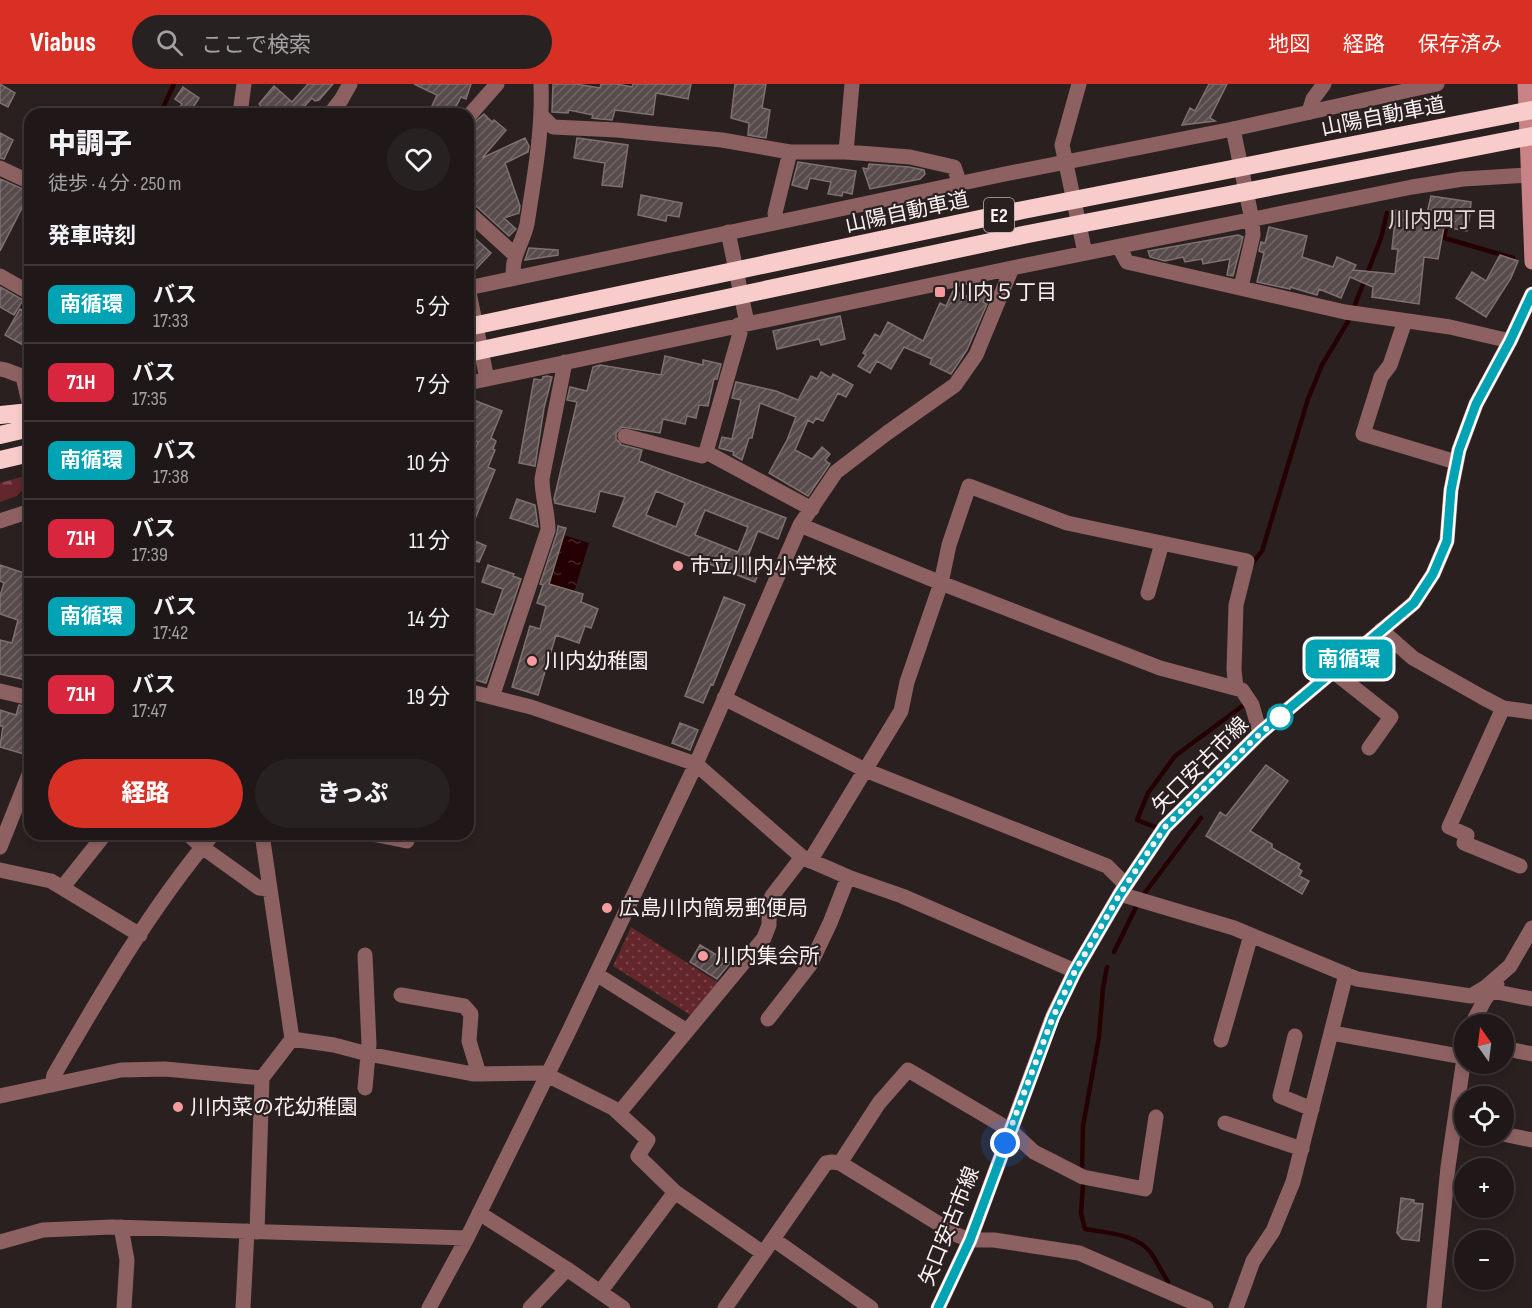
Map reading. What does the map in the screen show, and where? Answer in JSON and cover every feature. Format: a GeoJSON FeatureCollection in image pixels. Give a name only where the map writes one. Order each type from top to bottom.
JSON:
{"type":"FeatureCollection","features":[{"type":"Feature","properties":{"kind":"highway","name":"山陽自動車道"},"geometry":{"type":"LineString","coordinates":[[474,326],[1023,210],[1532,110]]}},
{"type":"Feature","properties":{"kind":"highway","name":"E2"},"geometry":{"type":"LineString","coordinates":[[474,351],[1028,234],[1532,136]]}},
{"type":"Feature","properties":{"kind":"highway"},"geometry":{"type":"LineString","coordinates":[[0,435],[21,417]]}},
{"type":"Feature","properties":{"kind":"highway"},"geometry":{"type":"LineString","coordinates":[[0,460],[24,454]]}},
{"type":"Feature","properties":{"kind":"main road"},"geometry":{"type":"LineString","coordinates":[[1527,84],[1532,262]]}},
{"type":"Feature","properties":{"kind":"main road","name":"矢口安古市線"},"geometry":{"type":"LineString","coordinates":[[938,1308],[970,1240],[1053,1017],[1075,971],[1123,889],[1165,827],[1260,733],[1414,603],[1433,574],[1447,541],[1451,490],[1459,450],[1476,404],[1532,294]]}},
{"type":"Feature","properties":{"kind":"street"},"geometry":{"type":"LineString","coordinates":[[241,108],[244,84]]}},
{"type":"Feature","properties":{"kind":"street"},"geometry":{"type":"LineString","coordinates":[[335,108],[350,84]]}},
{"type":"Feature","properties":{"kind":"street"},"geometry":{"type":"LineString","coordinates":[[474,110],[497,84]]}},
{"type":"Feature","properties":{"kind":"street"},"geometry":{"type":"LineString","coordinates":[[514,278],[515,255],[526,228],[542,116],[541,84]]}},
{"type":"Feature","properties":{"kind":"street"},"geometry":{"type":"LineString","coordinates":[[846,152],[852,84]]}},
{"type":"Feature","properties":{"kind":"street"},"geometry":{"type":"LineString","coordinates":[[1079,84],[1062,145],[1084,254]]}},
{"type":"Feature","properties":{"kind":"street"},"geometry":{"type":"LineString","coordinates":[[1309,112],[1313,99],[1324,84]]}},
{"type":"Feature","properties":{"kind":"street"},"geometry":{"type":"LineString","coordinates":[[474,287],[1065,161],[1233,129],[1437,84]]}},
{"type":"Feature","properties":{"kind":"street"},"geometry":{"type":"LineString","coordinates":[[1527,84],[1532,99]]}},
{"type":"Feature","properties":{"kind":"street"},"geometry":{"type":"LineString","coordinates":[[542,116],[553,127],[617,130],[722,140],[790,152],[846,152],[910,157],[954,167],[960,184]]}},
{"type":"Feature","properties":{"kind":"street"},"geometry":{"type":"LineString","coordinates":[[1233,129],[1253,235],[1241,287]]}},
{"type":"Feature","properties":{"kind":"street"},"geometry":{"type":"LineString","coordinates":[[777,222],[775,213],[790,152]]}},
{"type":"Feature","properties":{"kind":"street"},"geometry":{"type":"LineString","coordinates":[[0,168],[24,179]]}},
{"type":"Feature","properties":{"kind":"street"},"geometry":{"type":"LineString","coordinates":[[474,382],[1012,268],[1432,184],[1463,179],[1528,175]]}},
{"type":"Feature","properties":{"kind":"street"},"geometry":{"type":"LineString","coordinates":[[474,217],[515,255]]}},
{"type":"Feature","properties":{"kind":"street"},"geometry":{"type":"LineString","coordinates":[[625,436],[702,456],[706,452],[742,324],[728,232]]}},
{"type":"Feature","properties":{"kind":"street"},"geometry":{"type":"LineString","coordinates":[[1119,247],[1127,262],[1345,312],[1450,327],[1510,341]]}},
{"type":"Feature","properties":{"kind":"street"},"geometry":{"type":"LineString","coordinates":[[429,1308],[547,1075],[696,765],[800,525],[836,472],[955,385],[976,355],[1012,268]]}},
{"type":"Feature","properties":{"kind":"street"},"geometry":{"type":"LineString","coordinates":[[0,276],[24,290]]}},
{"type":"Feature","properties":{"kind":"street"},"geometry":{"type":"LineString","coordinates":[[474,317],[487,379]]}},
{"type":"Feature","properties":{"kind":"street"},"geometry":{"type":"LineString","coordinates":[[1405,321],[1390,365],[1381,376],[1363,434],[1456,462]]}},
{"type":"Feature","properties":{"kind":"street"},"geometry":{"type":"LineString","coordinates":[[492,697],[548,530],[542,479],[565,362]]}},
{"type":"Feature","properties":{"kind":"street"},"geometry":{"type":"LineString","coordinates":[[0,369],[24,375]]}},
{"type":"Feature","properties":{"kind":"street"},"geometry":{"type":"LineString","coordinates":[[21,417],[24,396]]}},
{"type":"Feature","properties":{"kind":"street"},"geometry":{"type":"LineString","coordinates":[[706,452],[812,509]]}},
{"type":"Feature","properties":{"kind":"street"},"geometry":{"type":"LineString","coordinates":[[619,1113],[764,938],[770,925],[769,906],[772,896],[806,859],[902,711],[907,682],[941,583],[949,545],[969,486],[1067,523],[1247,561],[1236,605],[1234,670],[1236,688]]}},
{"type":"Feature","properties":{"kind":"street"},"geometry":{"type":"LineString","coordinates":[[0,521],[24,513]]}},
{"type":"Feature","properties":{"kind":"street"},"geometry":{"type":"LineString","coordinates":[[800,525],[941,583],[1160,668],[1242,690],[1252,705],[1260,733]]}},
{"type":"Feature","properties":{"kind":"street"},"geometry":{"type":"LineString","coordinates":[[1148,593],[1161,543]]}},
{"type":"Feature","properties":{"kind":"street"},"geometry":{"type":"LineString","coordinates":[[1381,630],[1413,658],[1503,708],[1532,712]]}},
{"type":"Feature","properties":{"kind":"street"},"geometry":{"type":"LineString","coordinates":[[1334,672],[1391,717],[1369,748]]}},
{"type":"Feature","properties":{"kind":"street"},"geometry":{"type":"LineString","coordinates":[[0,691],[24,697]]}},
{"type":"Feature","properties":{"kind":"street"},"geometry":{"type":"LineString","coordinates":[[474,692],[531,708],[696,765],[806,859],[902,896],[1075,971]]}},
{"type":"Feature","properties":{"kind":"street"},"geometry":{"type":"LineString","coordinates":[[724,698],[865,770],[1107,866],[1123,889],[1251,935],[1357,979],[1471,996],[1486,987],[1510,966]]}},
{"type":"Feature","properties":{"kind":"street"},"geometry":{"type":"LineString","coordinates":[[1503,708],[1449,827],[1467,835],[1464,843],[1520,866]]}},
{"type":"Feature","properties":{"kind":"street"},"geometry":{"type":"LineString","coordinates":[[0,847],[24,787]]}},
{"type":"Feature","properties":{"kind":"street"},"geometry":{"type":"LineString","coordinates":[[62,888],[100,840]]}},
{"type":"Feature","properties":{"kind":"street"},"geometry":{"type":"LineString","coordinates":[[194,840],[259,888],[269,889]]}},
{"type":"Feature","properties":{"kind":"street"},"geometry":{"type":"LineString","coordinates":[[52,1085],[54,1076],[106,986],[177,880],[208,840]]}},
{"type":"Feature","properties":{"kind":"street"},"geometry":{"type":"LineString","coordinates":[[243,1308],[252,1232],[262,1078],[292,1039],[263,840]]}},
{"type":"Feature","properties":{"kind":"street"},"geometry":{"type":"LineString","coordinates":[[402,840],[407,841]]}},
{"type":"Feature","properties":{"kind":"street"},"geometry":{"type":"LineString","coordinates":[[0,870],[51,881],[140,935]]}},
{"type":"Feature","properties":{"kind":"street"},"geometry":{"type":"LineString","coordinates":[[768,1019],[810,965],[848,877]]}},
{"type":"Feature","properties":{"kind":"street"},"geometry":{"type":"LineString","coordinates":[[1477,1014],[1510,966],[1532,928]]}},
{"type":"Feature","properties":{"kind":"street"},"geometry":{"type":"LineString","coordinates":[[1221,1040],[1251,935]]}},
{"type":"Feature","properties":{"kind":"street"},"geometry":{"type":"LineString","coordinates":[[365,955],[368,1054],[365,1088]]}},
{"type":"Feature","properties":{"kind":"street"},"geometry":{"type":"LineString","coordinates":[[596,974],[687,1031]]}},
{"type":"Feature","properties":{"kind":"street"},"geometry":{"type":"LineString","coordinates":[[1236,1308],[1253,1261],[1273,1231],[1286,1194],[1293,1182],[1346,974]]}},
{"type":"Feature","properties":{"kind":"street"},"geometry":{"type":"LineString","coordinates":[[1492,991],[1532,999]]}},
{"type":"Feature","properties":{"kind":"street"},"geometry":{"type":"LineString","coordinates":[[400,995],[464,1006],[471,1014],[469,1041],[479,1074]]}},
{"type":"Feature","properties":{"kind":"street"},"geometry":{"type":"LineString","coordinates":[[1471,996],[1471,1014]]}},
{"type":"Feature","properties":{"kind":"street"},"geometry":{"type":"LineString","coordinates":[[1332,1033],[1454,1055]]}},
{"type":"Feature","properties":{"kind":"street"},"geometry":{"type":"LineString","coordinates":[[1295,1036],[1280,1096],[1312,1109]]}},
{"type":"Feature","properties":{"kind":"street"},"geometry":{"type":"LineString","coordinates":[[292,1039],[334,1044],[368,1054],[479,1074],[542,1073],[547,1075],[614,1108],[648,1140],[638,1156],[675,1192],[763,1253]]}},
{"type":"Feature","properties":{"kind":"street"},"geometry":{"type":"LineString","coordinates":[[1514,1050],[1532,1054]]}},
{"type":"Feature","properties":{"kind":"street"},"geometry":{"type":"LineString","coordinates":[[0,1096],[121,1070],[165,1069],[262,1078]]}},
{"type":"Feature","properties":{"kind":"street"},"geometry":{"type":"LineString","coordinates":[[840,1163],[879,1103],[908,1070],[1010,1130],[1034,1152],[1083,1177],[1145,1189],[1156,1118]]}},
{"type":"Feature","properties":{"kind":"street"},"geometry":{"type":"LineString","coordinates":[[1225,1124],[1302,1149]]}},
{"type":"Feature","properties":{"kind":"street"},"geometry":{"type":"LineString","coordinates":[[1514,1136],[1532,1140]]}},
{"type":"Feature","properties":{"kind":"street"},"geometry":{"type":"LineString","coordinates":[[1434,1308],[1456,1146]]}},
{"type":"Feature","properties":{"kind":"street"},"geometry":{"type":"LineString","coordinates":[[725,1308],[826,1163],[832,1162],[840,1163],[957,1235],[970,1240],[994,1240],[1079,1253],[1206,1308]]}},
{"type":"Feature","properties":{"kind":"street"},"geometry":{"type":"LineString","coordinates":[[600,1292],[675,1192]]}},
{"type":"Feature","properties":{"kind":"street"},"geometry":{"type":"LineString","coordinates":[[478,1213],[567,1269],[623,1308]]}},
{"type":"Feature","properties":{"kind":"street"},"geometry":{"type":"LineString","coordinates":[[0,1242],[43,1230],[121,1227],[466,1238]]}},
{"type":"Feature","properties":{"kind":"street"},"geometry":{"type":"LineString","coordinates":[[121,1227],[127,1260],[124,1308]]}},
{"type":"Feature","properties":{"kind":"street"},"geometry":{"type":"LineString","coordinates":[[773,1239],[872,1308]]}},
{"type":"Feature","properties":{"kind":"street"},"geometry":{"type":"LineString","coordinates":[[530,1308],[567,1269]]}},
{"type":"Feature","properties":{"kind":"green space"},"geometry":{"type":"Polygon","coordinates":[[[24,476],[24,488],[17,496],[0,502],[0,483],[24,476]]]}},
{"type":"Feature","properties":{"kind":"green space"},"geometry":{"type":"Polygon","coordinates":[[[631,927],[722,985],[695,1018],[613,966],[631,927]]]}},
{"type":"Feature","properties":{"kind":"water"},"geometry":{"type":"Polygon","coordinates":[[[564,535],[589,543],[574,592],[549,584],[564,535]]]}},
{"type":"Feature","properties":{"kind":"building"},"geometry":{"type":"Polygon","coordinates":[[[0,84],[15,93],[8,107],[0,103],[0,84]]]}},
{"type":"Feature","properties":{"kind":"building"},"geometry":{"type":"Polygon","coordinates":[[[308,84],[333,84],[319,100],[315,101],[312,98],[303,108],[261,108],[259,104],[274,86],[292,102],[308,84]]]}},
{"type":"Feature","properties":{"kind":"building"},"geometry":{"type":"Polygon","coordinates":[[[414,84],[471,84],[466,99],[461,97],[455,108],[431,108],[437,95],[414,84]]]}},
{"type":"Feature","properties":{"kind":"building"},"geometry":{"type":"Polygon","coordinates":[[[553,84],[576,84],[600,88],[601,84],[632,87],[633,84],[691,84],[688,99],[656,93],[653,115],[615,110],[612,120],[592,118],[593,115],[569,110],[568,113],[552,112],[553,84]]]}},
{"type":"Feature","properties":{"kind":"building"},"geometry":{"type":"Polygon","coordinates":[[[735,84],[766,84],[762,108],[770,110],[766,138],[748,135],[749,123],[731,118],[735,84]]]}},
{"type":"Feature","properties":{"kind":"building"},"geometry":{"type":"Polygon","coordinates":[[[1209,84],[1227,84],[1210,118],[1215,121],[1182,125],[1190,108],[1195,111],[1209,84]]]}},
{"type":"Feature","properties":{"kind":"building"},"geometry":{"type":"Polygon","coordinates":[[[183,87],[199,98],[193,108],[179,108],[182,104],[175,99],[183,87]]]}},
{"type":"Feature","properties":{"kind":"building"},"geometry":{"type":"Polygon","coordinates":[[[484,114],[506,130],[482,158],[525,138],[529,146],[528,152],[505,163],[520,206],[519,213],[504,218],[516,229],[509,236],[474,204],[474,123],[484,114]]]}},
{"type":"Feature","properties":{"kind":"building"},"geometry":{"type":"Polygon","coordinates":[[[0,133],[13,140],[4,159],[0,158],[0,133]]]}},
{"type":"Feature","properties":{"kind":"building"},"geometry":{"type":"Polygon","coordinates":[[[577,138],[628,145],[622,187],[602,185],[605,163],[574,158],[577,138]]]}},
{"type":"Feature","properties":{"kind":"building"},"geometry":{"type":"Polygon","coordinates":[[[798,162],[856,171],[852,194],[843,192],[842,196],[828,194],[831,182],[810,178],[807,189],[792,185],[798,162]]]}},
{"type":"Feature","properties":{"kind":"building"},"geometry":{"type":"Polygon","coordinates":[[[869,164],[909,167],[924,170],[925,174],[920,179],[870,189],[863,168],[868,169],[869,164]]]}},
{"type":"Feature","properties":{"kind":"building"},"geometry":{"type":"Polygon","coordinates":[[[0,179],[24,189],[24,204],[0,251],[0,179]]]}},
{"type":"Feature","properties":{"kind":"building"},"geometry":{"type":"Polygon","coordinates":[[[641,195],[682,203],[679,217],[667,215],[666,221],[638,215],[641,195]]]}},
{"type":"Feature","properties":{"kind":"building"},"geometry":{"type":"Polygon","coordinates":[[[1431,196],[1471,202],[1470,214],[1467,231],[1444,227],[1438,259],[1424,257],[1419,304],[1372,297],[1373,287],[1350,277],[1341,298],[1319,289],[1317,295],[1290,287],[1290,289],[1257,282],[1264,253],[1259,251],[1261,242],[1265,243],[1269,227],[1307,236],[1302,257],[1333,267],[1337,257],[1356,265],[1353,270],[1395,274],[1398,249],[1392,249],[1396,210],[1427,213],[1431,196]]]}},
{"type":"Feature","properties":{"kind":"building"},"geometry":{"type":"Polygon","coordinates":[[[1238,235],[1243,237],[1233,276],[1227,275],[1230,259],[1203,264],[1202,259],[1185,262],[1183,257],[1165,261],[1150,257],[1148,251],[1238,235]]]}},
{"type":"Feature","properties":{"kind":"building"},"geometry":{"type":"Polygon","coordinates":[[[474,237],[491,253],[474,269],[474,237]]]}},
{"type":"Feature","properties":{"kind":"building"},"geometry":{"type":"Polygon","coordinates":[[[529,248],[558,250],[558,255],[525,260],[529,248]]]}},
{"type":"Feature","properties":{"kind":"building"},"geometry":{"type":"Polygon","coordinates":[[[1500,255],[1518,261],[1511,278],[1486,317],[1456,298],[1472,272],[1486,281],[1500,255]]]}},
{"type":"Feature","properties":{"kind":"building"},"geometry":{"type":"Polygon","coordinates":[[[975,286],[988,291],[983,302],[987,304],[967,350],[951,374],[930,364],[932,359],[904,347],[891,369],[877,361],[870,373],[858,366],[866,355],[863,353],[875,334],[880,337],[888,322],[923,341],[940,303],[946,306],[953,291],[970,297],[975,286]]]}},
{"type":"Feature","properties":{"kind":"building"},"geometry":{"type":"Polygon","coordinates":[[[0,287],[23,300],[14,315],[0,307],[0,287]]]}},
{"type":"Feature","properties":{"kind":"building"},"geometry":{"type":"Polygon","coordinates":[[[20,309],[24,311],[24,346],[5,335],[20,309]]]}},
{"type":"Feature","properties":{"kind":"building"},"geometry":{"type":"Polygon","coordinates":[[[840,316],[845,339],[821,345],[819,339],[777,349],[773,331],[840,316]]]}},
{"type":"Feature","properties":{"kind":"building"},"geometry":{"type":"Polygon","coordinates":[[[665,356],[703,365],[703,360],[721,364],[717,379],[714,379],[708,406],[699,405],[696,418],[687,416],[685,424],[663,419],[660,433],[622,427],[616,433],[616,439],[622,445],[642,450],[639,461],[786,518],[778,539],[758,531],[748,556],[763,562],[755,582],[613,526],[625,497],[600,491],[595,512],[555,503],[554,499],[577,402],[567,400],[570,387],[587,391],[593,367],[600,365],[661,375],[665,356]],[[656,491],[646,515],[676,527],[685,503],[656,491]],[[705,510],[695,535],[738,552],[748,527],[705,510]]]}},
{"type":"Feature","properties":{"kind":"building"},"geometry":{"type":"Polygon","coordinates":[[[821,372],[831,378],[833,374],[853,385],[846,397],[838,393],[823,421],[816,418],[813,423],[808,420],[795,450],[812,459],[822,447],[830,454],[825,460],[830,464],[808,496],[769,473],[787,440],[796,417],[760,403],[752,438],[749,438],[742,460],[733,455],[734,452],[719,448],[722,437],[732,439],[741,400],[732,398],[736,382],[776,391],[798,400],[811,376],[817,379],[821,372]]]}},
{"type":"Feature","properties":{"kind":"building"},"geometry":{"type":"Polygon","coordinates":[[[547,376],[552,377],[544,408],[535,466],[519,463],[534,379],[542,380],[547,376]]]}},
{"type":"Feature","properties":{"kind":"building"},"geometry":{"type":"Polygon","coordinates":[[[474,400],[502,411],[491,438],[496,441],[488,467],[495,470],[474,521],[474,452],[478,442],[474,440],[474,400]]]}},
{"type":"Feature","properties":{"kind":"building"},"geometry":{"type":"Polygon","coordinates":[[[517,499],[535,505],[538,527],[510,518],[517,499]]]}},
{"type":"Feature","properties":{"kind":"building"},"geometry":{"type":"Polygon","coordinates":[[[558,526],[566,528],[549,584],[583,594],[581,602],[598,609],[591,628],[585,626],[579,643],[556,635],[538,695],[512,687],[530,626],[540,629],[546,606],[537,603],[543,585],[540,584],[558,526]]]}},
{"type":"Feature","properties":{"kind":"building"},"geometry":{"type":"Polygon","coordinates":[[[474,541],[486,546],[479,562],[474,560],[474,541]]]}},
{"type":"Feature","properties":{"kind":"building"},"geometry":{"type":"Polygon","coordinates":[[[0,565],[24,573],[24,680],[0,674],[0,640],[12,643],[18,620],[0,614],[0,596],[4,583],[0,581],[0,565]]]}},
{"type":"Feature","properties":{"kind":"building"},"geometry":{"type":"Polygon","coordinates":[[[488,565],[514,574],[513,576],[521,579],[486,683],[474,680],[474,608],[494,615],[503,589],[482,582],[488,565]]]}},
{"type":"Feature","properties":{"kind":"building"},"geometry":{"type":"Polygon","coordinates":[[[724,597],[745,605],[713,685],[711,684],[703,703],[685,696],[724,597]]]}},
{"type":"Feature","properties":{"kind":"building"},"geometry":{"type":"Polygon","coordinates":[[[19,705],[24,706],[24,754],[0,747],[3,726],[0,726],[0,710],[16,715],[19,705]]]}},
{"type":"Feature","properties":{"kind":"building"},"geometry":{"type":"Polygon","coordinates":[[[680,723],[698,730],[690,750],[672,743],[680,723]]]}},
{"type":"Feature","properties":{"kind":"building"},"geometry":{"type":"Polygon","coordinates":[[[1266,765],[1288,781],[1250,831],[1272,844],[1272,848],[1300,864],[1298,868],[1302,871],[1299,876],[1309,881],[1302,894],[1206,836],[1220,812],[1226,816],[1266,765]]]}},
{"type":"Feature","properties":{"kind":"building"},"geometry":{"type":"Polygon","coordinates":[[[700,945],[730,963],[717,979],[690,962],[700,945]]]}},
{"type":"Feature","properties":{"kind":"building"},"geometry":{"type":"Polygon","coordinates":[[[1401,1198],[1423,1204],[1419,1241],[1402,1239],[1397,1233],[1401,1198]]]}},
{"type":"Feature","properties":{"kind":"waterway"},"geometry":{"type":"LineString","coordinates":[[163,108],[174,84]]}},
{"type":"Feature","properties":{"kind":"waterway"},"geometry":{"type":"LineString","coordinates":[[1354,307],[1381,238],[1387,213]]}},
{"type":"Feature","properties":{"kind":"waterway"},"geometry":{"type":"LineString","coordinates":[[1447,223],[1444,238],[1513,258]]}},
{"type":"Feature","properties":{"kind":"waterway"},"geometry":{"type":"LineString","coordinates":[[1252,564],[1262,551],[1308,399],[1322,365],[1350,318]]}},
{"type":"Feature","properties":{"kind":"waterway"},"geometry":{"type":"LineString","coordinates":[[1155,827],[1137,820],[1148,793],[1175,756],[1245,704]]}},
{"type":"Feature","properties":{"kind":"waterway"},"geometry":{"type":"LineString","coordinates":[[1144,894],[1201,818]]}},
{"type":"Feature","properties":{"kind":"waterway"},"geometry":{"type":"LineString","coordinates":[[1114,952],[1137,905]]}},
{"type":"Feature","properties":{"kind":"waterway"},"geometry":{"type":"LineString","coordinates":[[1082,1169],[1083,1126],[1099,1037],[1107,967]]}},
{"type":"Feature","properties":{"kind":"waterway"},"geometry":{"type":"LineString","coordinates":[[1083,1185],[1081,1213],[1085,1229],[1121,1235],[1138,1242],[1151,1253],[1168,1282]]}},
{"type":"Feature","properties":{"kind":"bus line","name":"南循環"},"geometry":{"type":"LineString","coordinates":[[938,1308],[970,1240],[1053,1017],[1075,971],[1120,894],[1165,827],[1260,733],[1414,603],[1433,574],[1447,541],[1451,490],[1459,450],[1476,404],[1532,294]]}},
{"type":"Feature","properties":{"kind":"place","name":"川内５丁目"},"geometry":{"type":"Point","coordinates":[940,292]}},
{"type":"Feature","properties":{"kind":"place","name":"市立川内小学校"},"geometry":{"type":"Point","coordinates":[678,566]}},
{"type":"Feature","properties":{"kind":"place","name":"川内幼稚園"},"geometry":{"type":"Point","coordinates":[532,661]}},
{"type":"Feature","properties":{"kind":"place","name":"広島川内簡易郵便局"},"geometry":{"type":"Point","coordinates":[607,908]}},
{"type":"Feature","properties":{"kind":"place","name":"川内集会所"},"geometry":{"type":"Point","coordinates":[703,956]}},
{"type":"Feature","properties":{"kind":"place","name":"川内菜の花幼稚園"},"geometry":{"type":"Point","coordinates":[178,1107]}},
{"type":"Feature","properties":{"kind":"district","name":"川内四丁目"},"geometry":{"type":"Point","coordinates":[1443,219]}},
{"type":"Feature","properties":{"kind":"route"},"geometry":{"type":"LineString","coordinates":[[1005,1143],[1053,1017],[1075,971],[1120,894],[1165,827],[1253,740],[1280,717]]}}]}
